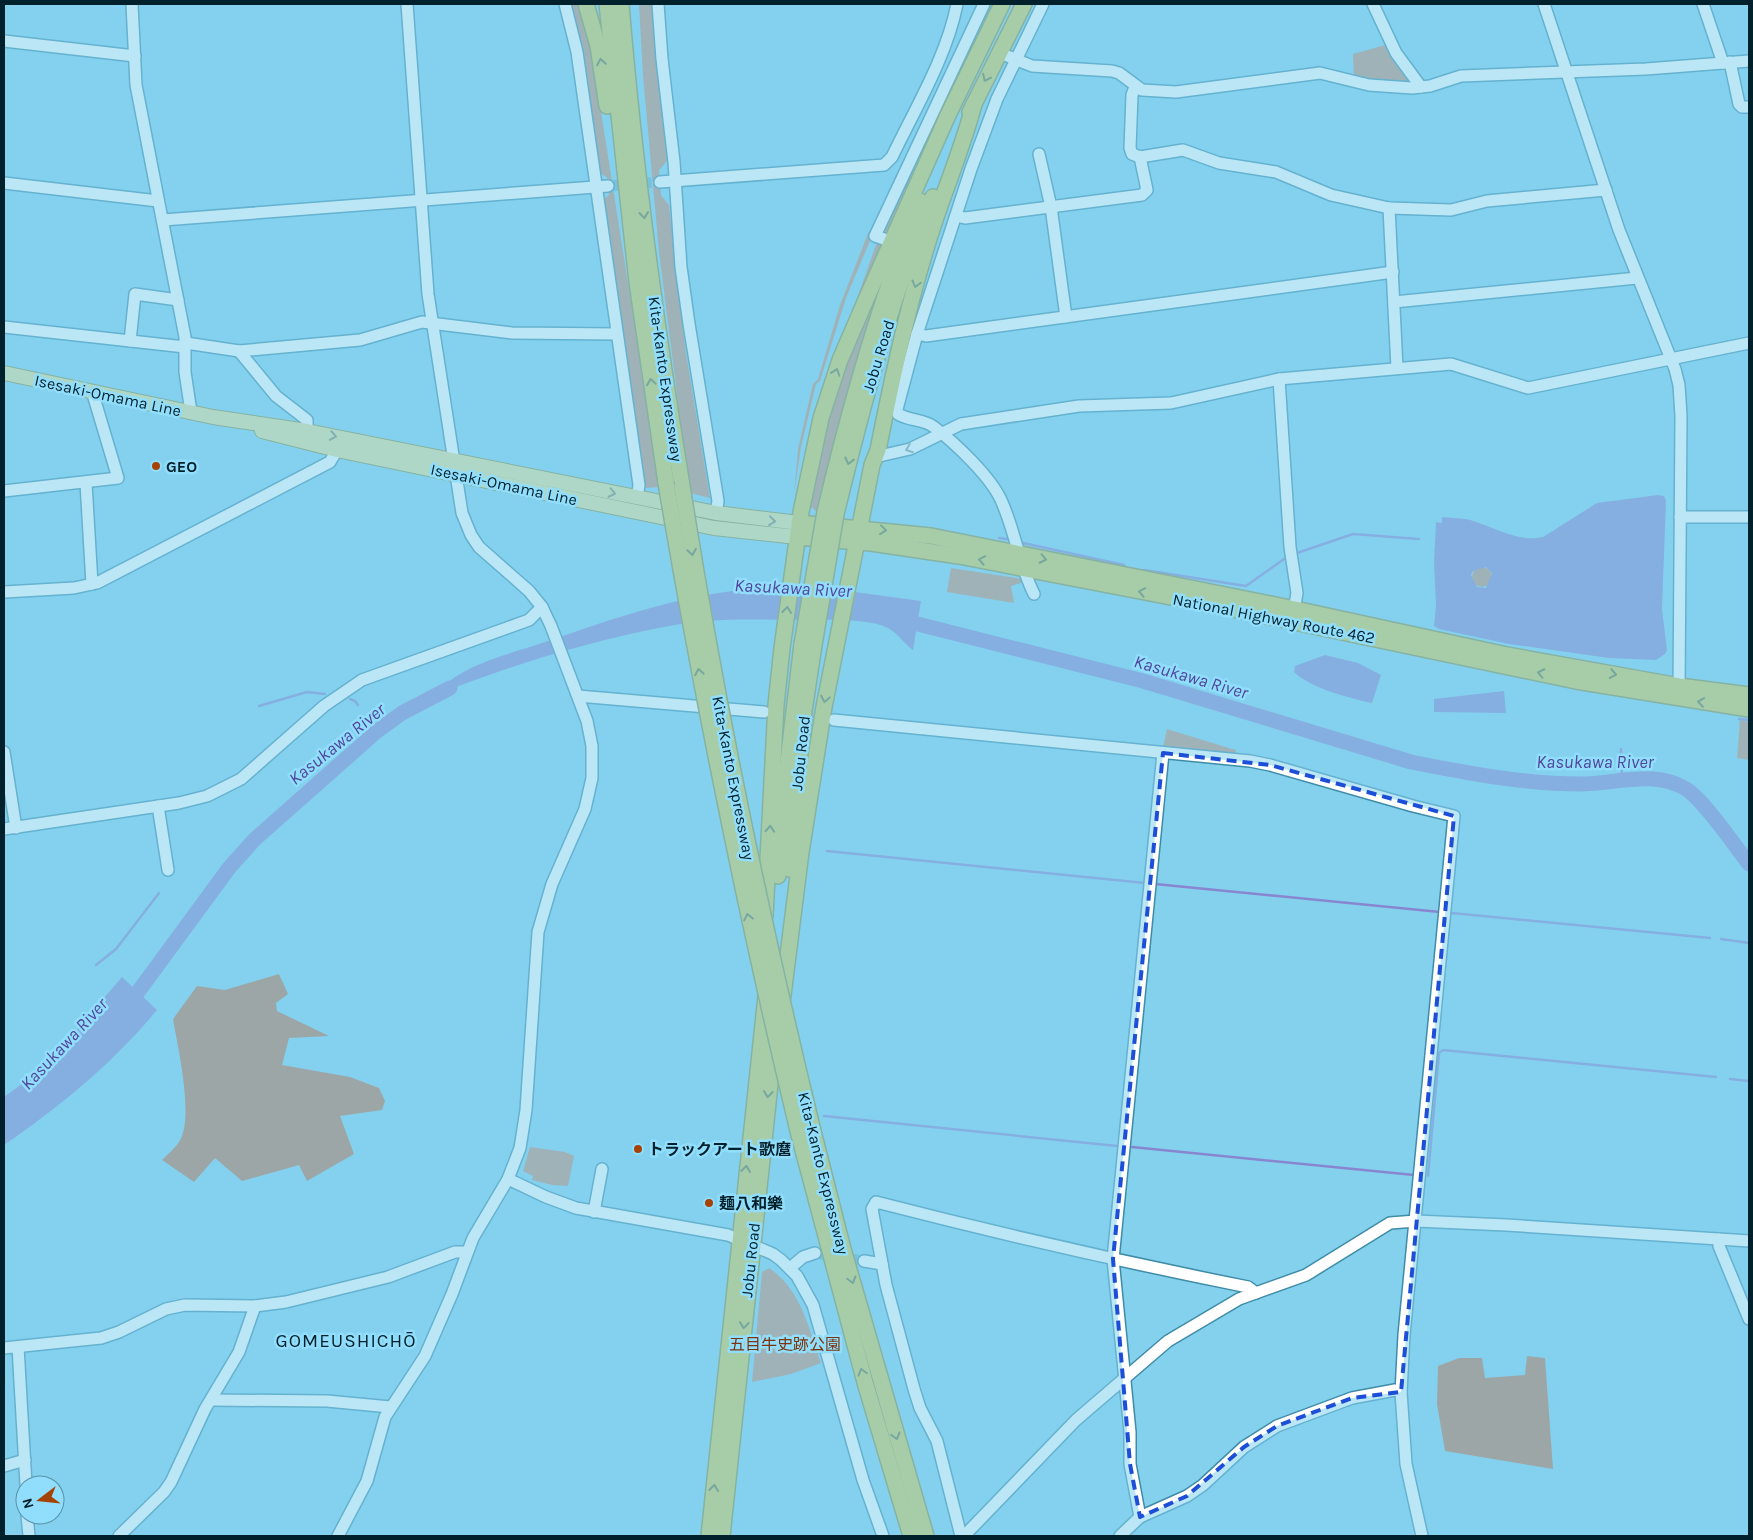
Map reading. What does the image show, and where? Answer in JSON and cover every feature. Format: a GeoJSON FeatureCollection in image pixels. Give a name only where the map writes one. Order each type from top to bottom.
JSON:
{"type":"FeatureCollection","features":[{"type":"Feature","properties":{"kind":"highway"},"geometry":{"type":"LineString","coordinates":[[586,4],[598,46],[637,282]]}},
{"type":"Feature","properties":{"kind":"highway","name":"Kita-Kanto Expressway"},"geometry":{"type":"LineString","coordinates":[[607,4],[637,282],[666,482],[699,675],[736,862],[806,1133],[861,1368],[911,1536]]}},
{"type":"Feature","properties":{"kind":"highway","name":"Kita-Kanto Expressway"},"geometry":{"type":"LineString","coordinates":[[621,4],[638,167],[662,362],[699,596],[738,802],[806,1133],[843,1249],[926,1536]]}},
{"type":"Feature","properties":{"kind":"highway"},"geometry":{"type":"LineString","coordinates":[[632,4],[638,106],[638,167]]}},
{"type":"Feature","properties":{"kind":"highway"},"geometry":{"type":"LineString","coordinates":[[767,982],[764,941],[776,705],[791,576],[814,445],[840,360],[948,115],[1002,4]]}},
{"type":"Feature","properties":{"kind":"highway","name":"Jobu Road"},"geometry":{"type":"LineString","coordinates":[[722,1536],[767,982],[786,779],[830,513],[854,393],[876,319],[940,151],[971,82],[1011,4]]}},
{"type":"Feature","properties":{"kind":"highway","name":"Jobu Road"},"geometry":{"type":"LineString","coordinates":[[830,513],[903,277],[930,204],[974,104],[1024,4]]}},
{"type":"Feature","properties":{"kind":"highway"},"geometry":{"type":"LineString","coordinates":[[940,151],[948,115],[971,82]]}},
{"type":"Feature","properties":{"kind":"highway"},"geometry":{"type":"LineString","coordinates":[[774,1047],[787,979],[801,852],[835,647],[874,457],[916,285],[931,232],[965,137],[974,104]]}},
{"type":"Feature","properties":{"kind":"highway","name":"National Highway Route 462"},"geometry":{"type":"LineString","coordinates":[[798,530],[858,535],[930,536],[1293,615],[1576,681],[1679,693],[1749,695]]}},
{"type":"Feature","properties":{"kind":"highway","name":"National Highway Route 462"},"geometry":{"type":"LineString","coordinates":[[858,535],[930,551],[1293,615]]}},
{"type":"Feature","properties":{"kind":"highway","name":"Jobu Road"},"geometry":{"type":"LineString","coordinates":[[709,1536],[746,1243],[774,1047],[808,644]]}},
{"type":"Feature","properties":{"kind":"highway","name":"National Highway Route 462"},"geometry":{"type":"LineString","coordinates":[[1679,693],[1749,709]]}},
{"type":"Feature","properties":{"kind":"main road","name":"Isesaki-Omama Line"},"geometry":{"type":"LineString","coordinates":[[4,373],[213,417],[307,431],[798,530]]}},
{"type":"Feature","properties":{"kind":"main road","name":"Isesaki-Omama Line"},"geometry":{"type":"LineString","coordinates":[[213,417],[236,425],[337,450],[728,530],[798,530]]}},
{"type":"Feature","properties":{"kind":"street"},"geometry":{"type":"LineString","coordinates":[[132,4],[136,85],[186,345],[184,372],[191,412]]}},
{"type":"Feature","properties":{"kind":"street"},"geometry":{"type":"LineString","coordinates":[[338,1536],[367,1481],[382,1426],[390,1407],[425,1356],[452,1294],[467,1252],[482,1221],[508,1179],[520,1148],[524,1129],[535,956],[542,913],[552,884],[585,809],[592,778],[590,736],[577,692],[542,607],[530,591],[484,552],[474,541],[462,514],[432,323],[420,201],[406,4]]}},
{"type":"Feature","properties":{"kind":"street"},"geometry":{"type":"LineString","coordinates":[[565,4],[577,52],[639,486],[637,498]]}},
{"type":"Feature","properties":{"kind":"street"},"geometry":{"type":"LineString","coordinates":[[658,4],[662,59],[676,181],[681,266],[688,324],[718,501],[716,513]]}},
{"type":"Feature","properties":{"kind":"street"},"geometry":{"type":"LineString","coordinates":[[660,182],[879,166],[888,162],[943,48],[956,4]]}},
{"type":"Feature","properties":{"kind":"street"},"geometry":{"type":"LineString","coordinates":[[884,239],[875,236],[926,123],[974,39],[984,4]]}},
{"type":"Feature","properties":{"kind":"street"},"geometry":{"type":"LineString","coordinates":[[1034,594],[1018,554],[1006,512],[989,480],[931,425],[906,418],[897,412],[936,258],[956,216],[1010,58],[1043,4]]}},
{"type":"Feature","properties":{"kind":"street"},"geometry":{"type":"LineString","coordinates":[[1373,4],[1396,52],[1421,87]]}},
{"type":"Feature","properties":{"kind":"street"},"geometry":{"type":"LineString","coordinates":[[1544,4],[1637,278],[1677,376],[1680,400],[1679,693]]}},
{"type":"Feature","properties":{"kind":"street"},"geometry":{"type":"LineString","coordinates":[[1703,4],[1726,63],[1739,104],[1742,107],[1749,107]]}},
{"type":"Feature","properties":{"kind":"street"},"geometry":{"type":"LineString","coordinates":[[4,41],[134,56]]}},
{"type":"Feature","properties":{"kind":"street"},"geometry":{"type":"LineString","coordinates":[[1010,58],[1032,66],[1112,71],[1125,77],[1135,87],[1163,92],[1191,91],[1320,73],[1378,87],[1421,87],[1461,76],[1567,72],[1749,61]]}},
{"type":"Feature","properties":{"kind":"street"},"geometry":{"type":"LineString","coordinates":[[1135,87],[1132,95],[1130,148],[1132,154],[1140,157],[1183,150],[1219,163],[1276,172],[1331,195],[1389,208],[1451,210],[1487,201],[1606,190]]}},
{"type":"Feature","properties":{"kind":"street"},"geometry":{"type":"LineString","coordinates":[[911,116],[926,123]]}},
{"type":"Feature","properties":{"kind":"street"},"geometry":{"type":"LineString","coordinates":[[1039,154],[1051,207],[1066,317]]}},
{"type":"Feature","properties":{"kind":"street"},"geometry":{"type":"LineString","coordinates":[[956,216],[965,218],[1146,193],[1140,157]]}},
{"type":"Feature","properties":{"kind":"street"},"geometry":{"type":"LineString","coordinates":[[4,184],[158,201]]}},
{"type":"Feature","properties":{"kind":"street"},"geometry":{"type":"LineString","coordinates":[[163,220],[608,186]]}},
{"type":"Feature","properties":{"kind":"street"},"geometry":{"type":"LineString","coordinates":[[1389,208],[1397,368]]}},
{"type":"Feature","properties":{"kind":"street"},"geometry":{"type":"LineString","coordinates":[[917,334],[926,336],[1393,272]]}},
{"type":"Feature","properties":{"kind":"street"},"geometry":{"type":"LineString","coordinates":[[1394,302],[1637,278]]}},
{"type":"Feature","properties":{"kind":"street"},"geometry":{"type":"LineString","coordinates":[[130,341],[135,294],[178,300]]}},
{"type":"Feature","properties":{"kind":"street"},"geometry":{"type":"LineString","coordinates":[[4,327],[239,351],[360,340],[414,324],[432,323],[512,333],[617,334]]}},
{"type":"Feature","properties":{"kind":"street"},"geometry":{"type":"LineString","coordinates":[[874,457],[910,449],[961,424],[1079,406],[1170,403],[1278,379],[1452,364],[1528,388],[1749,342]]}},
{"type":"Feature","properties":{"kind":"street"},"geometry":{"type":"LineString","coordinates":[[239,351],[276,396],[307,420],[307,431]]}},
{"type":"Feature","properties":{"kind":"street"},"geometry":{"type":"LineString","coordinates":[[1278,379],[1290,547],[1297,593],[1293,615]]}},
{"type":"Feature","properties":{"kind":"street"},"geometry":{"type":"LineString","coordinates":[[4,491],[118,478],[92,391]]}},
{"type":"Feature","properties":{"kind":"street"},"geometry":{"type":"LineString","coordinates":[[4,592],[74,588],[92,584],[330,462],[337,450]]}},
{"type":"Feature","properties":{"kind":"street"},"geometry":{"type":"LineString","coordinates":[[86,483],[92,584]]}},
{"type":"Feature","properties":{"kind":"street"},"geometry":{"type":"LineString","coordinates":[[1680,517],[1749,517]]}},
{"type":"Feature","properties":{"kind":"street"},"geometry":{"type":"LineString","coordinates":[[4,830],[158,806],[207,796],[241,779],[324,706],[362,680],[512,627],[529,620],[542,607]]}},
{"type":"Feature","properties":{"kind":"street"},"geometry":{"type":"LineString","coordinates":[[577,692],[764,712]]}},
{"type":"Feature","properties":{"kind":"street"},"geometry":{"type":"LineString","coordinates":[[834,720],[1270,764],[1413,806],[1454,816],[1401,1392],[1406,1464],[1422,1536]]}},
{"type":"Feature","properties":{"kind":"street"},"geometry":{"type":"LineString","coordinates":[[4,752],[16,828]]}},
{"type":"Feature","properties":{"kind":"street"},"geometry":{"type":"LineString","coordinates":[[1140,1517],[1129,1455],[1130,1432],[1113,1260],[1163,752]]}},
{"type":"Feature","properties":{"kind":"street"},"geometry":{"type":"LineString","coordinates":[[158,806],[168,870]]}},
{"type":"Feature","properties":{"kind":"street"},"geometry":{"type":"LineString","coordinates":[[594,1212],[602,1169]]}},
{"type":"Feature","properties":{"kind":"street"},"geometry":{"type":"LineString","coordinates":[[508,1179],[546,1197],[594,1212],[719,1233],[773,1254],[790,1268],[803,1285],[813,1305],[863,1480],[883,1536]]}},
{"type":"Feature","properties":{"kind":"street"},"geometry":{"type":"LineString","coordinates":[[963,1536],[937,1440],[915,1395],[882,1264],[872,1208],[876,1202],[1113,1260],[1248,1287],[1256,1293]]}},
{"type":"Feature","properties":{"kind":"street"},"geometry":{"type":"LineString","coordinates":[[963,1536],[1057,1439],[1157,1350],[1183,1331],[1239,1299],[1306,1275],[1390,1223],[1416,1221],[1749,1241]]}},
{"type":"Feature","properties":{"kind":"street"},"geometry":{"type":"LineString","coordinates":[[1719,1239],[1719,1246],[1749,1319]]}},
{"type":"Feature","properties":{"kind":"street"},"geometry":{"type":"LineString","coordinates":[[4,1348],[101,1338],[119,1332],[166,1309],[185,1305],[254,1306],[286,1302],[365,1283],[455,1252],[467,1252]]}},
{"type":"Feature","properties":{"kind":"street"},"geometry":{"type":"LineString","coordinates":[[790,1268],[803,1257],[815,1253]]}},
{"type":"Feature","properties":{"kind":"street"},"geometry":{"type":"LineString","coordinates":[[864,1261],[882,1264]]}},
{"type":"Feature","properties":{"kind":"street"},"geometry":{"type":"LineString","coordinates":[[118,1536],[164,1492],[211,1400],[239,1352],[254,1306]]}},
{"type":"Feature","properties":{"kind":"street"},"geometry":{"type":"LineString","coordinates":[[18,1346],[26,1475]]}},
{"type":"Feature","properties":{"kind":"street"},"geometry":{"type":"LineString","coordinates":[[1120,1536],[1140,1517],[1187,1496],[1203,1485],[1244,1447],[1277,1426],[1352,1398],[1395,1390],[1401,1392]]}},
{"type":"Feature","properties":{"kind":"street"},"geometry":{"type":"LineString","coordinates":[[211,1400],[327,1401],[390,1407]]}},
{"type":"Feature","properties":{"kind":"street"},"geometry":{"type":"LineString","coordinates":[[4,1466],[25,1460]]}},
{"type":"Feature","properties":{"kind":"highlighted area"},"geometry":{"type":"Polygon","coordinates":[[[1163,753],[1270,765],[1454,816],[1401,1392],[1352,1398],[1277,1426],[1244,1447],[1187,1496],[1140,1517],[1130,1464],[1113,1259],[1163,753]]]}},
{"type":"Feature","properties":{"kind":"green space"},"geometry":{"type":"Polygon","coordinates":[[[569,4],[578,4],[589,35],[660,487],[645,488],[643,484],[602,200],[609,195],[607,177],[599,173],[585,64],[581,42],[569,4]]]}},
{"type":"Feature","properties":{"kind":"green space"},"geometry":{"type":"Polygon","coordinates":[[[639,4],[652,4],[667,161],[659,170],[661,195],[669,205],[686,353],[710,498],[690,493],[689,488],[659,252],[643,76],[639,4]]]}},
{"type":"Feature","properties":{"kind":"green space"},"geometry":{"type":"Polygon","coordinates":[[[1389,44],[1413,83],[1380,82],[1354,77],[1353,54],[1389,44]]]}},
{"type":"Feature","properties":{"kind":"green space"},"geometry":{"type":"Polygon","coordinates":[[[970,46],[975,47],[830,374],[876,245],[879,243],[882,231],[970,46]]]}},
{"type":"Feature","properties":{"kind":"green space"},"geometry":{"type":"Polygon","coordinates":[[[869,231],[872,236],[846,298],[820,381],[816,384],[801,447],[794,494],[798,449],[813,384],[818,379],[840,305],[869,231]]]}},
{"type":"Feature","properties":{"kind":"green space"},"geometry":{"type":"Polygon","coordinates":[[[899,237],[857,360],[817,513],[813,508],[806,508],[830,399],[899,237]]]}},
{"type":"Feature","properties":{"kind":"green space"},"geometry":{"type":"Polygon","coordinates":[[[1478,567],[1486,567],[1492,573],[1492,581],[1486,587],[1478,587],[1472,581],[1472,573],[1478,567]]]}},
{"type":"Feature","properties":{"kind":"green space"},"geometry":{"type":"Polygon","coordinates":[[[951,568],[1023,579],[1024,582],[1011,586],[1014,603],[947,592],[951,568]]]}},
{"type":"Feature","properties":{"kind":"green space"},"geometry":{"type":"Polygon","coordinates":[[[1740,720],[1749,722],[1749,760],[1737,758],[1740,720]]]}},
{"type":"Feature","properties":{"kind":"green space"},"geometry":{"type":"Polygon","coordinates":[[[1167,729],[1236,750],[1235,755],[1163,747],[1167,729]]]}},
{"type":"Feature","properties":{"kind":"green space"},"geometry":{"type":"Polygon","coordinates":[[[530,1147],[565,1152],[574,1156],[568,1186],[552,1185],[532,1180],[533,1176],[523,1171],[530,1147]]]}},
{"type":"Feature","properties":{"kind":"green space","name":"五目牛史跡公園"},"geometry":{"type":"Polygon","coordinates":[[[769,1268],[789,1287],[796,1298],[808,1324],[821,1363],[791,1374],[752,1382],[762,1272],[769,1268]]]}},
{"type":"Feature","properties":{"kind":"shaded area"},"geometry":{"type":"Polygon","coordinates":[[[279,974],[288,994],[276,1003],[277,1011],[329,1036],[289,1038],[282,1065],[350,1077],[379,1088],[385,1101],[382,1110],[340,1116],[354,1154],[307,1181],[299,1165],[242,1181],[215,1158],[194,1182],[162,1160],[179,1143],[185,1124],[185,1095],[173,1019],[197,986],[225,990],[279,974]]]}},
{"type":"Feature","properties":{"kind":"shaded area"},"geometry":{"type":"Polygon","coordinates":[[[1527,1356],[1545,1358],[1553,1469],[1445,1451],[1437,1404],[1438,1366],[1459,1358],[1482,1358],[1485,1378],[1525,1375],[1527,1356]]]}},
{"type":"Feature","properties":{"kind":"water"},"geometry":{"type":"Polygon","coordinates":[[[1658,495],[1664,496],[1666,501],[1662,609],[1667,650],[1665,654],[1656,660],[1609,658],[1509,644],[1439,629],[1434,626],[1436,606],[1434,562],[1436,522],[1442,523],[1442,517],[1466,519],[1514,536],[1533,538],[1543,537],[1597,503],[1658,495]],[[1486,567],[1473,571],[1471,575],[1477,587],[1486,588],[1492,573],[1486,567]]]}},
{"type":"Feature","properties":{"kind":"water"},"geometry":{"type":"Polygon","coordinates":[[[777,587],[833,589],[921,601],[913,650],[892,630],[859,621],[702,621],[639,632],[579,647],[520,665],[433,696],[458,675],[486,661],[632,613],[718,593],[777,587]]]}},
{"type":"Feature","properties":{"kind":"water"},"geometry":{"type":"Polygon","coordinates":[[[1325,655],[1358,663],[1381,675],[1372,703],[1320,688],[1294,672],[1295,666],[1325,655]]]}},
{"type":"Feature","properties":{"kind":"water"},"geometry":{"type":"Polygon","coordinates":[[[1504,691],[1506,713],[1434,712],[1434,699],[1504,691]]]}},
{"type":"Feature","properties":{"kind":"water"},"geometry":{"type":"Polygon","coordinates":[[[122,977],[157,1010],[123,1048],[85,1083],[46,1115],[4,1145],[4,1097],[21,1085],[52,1056],[122,977]]]}},
{"type":"Feature","properties":{"kind":"waterway"},"geometry":{"type":"LineString","coordinates":[[1297,553],[1353,534],[1419,539]]}},
{"type":"Feature","properties":{"kind":"waterway"},"geometry":{"type":"LineString","coordinates":[[999,538],[1007,539]]}},
{"type":"Feature","properties":{"kind":"waterway"},"geometry":{"type":"LineString","coordinates":[[1023,543],[1124,565]]}},
{"type":"Feature","properties":{"kind":"waterway"},"geometry":{"type":"LineString","coordinates":[[1144,570],[1246,586],[1284,559]]}},
{"type":"Feature","properties":{"kind":"waterway","name":"Kasukawa River"},"geometry":{"type":"LineString","coordinates":[[898,619],[1143,681],[1411,762],[1474,774],[1560,784],[1634,779],[1661,780],[1674,783],[1686,789],[1701,802],[1749,864]]}},
{"type":"Feature","properties":{"kind":"waterway","name":"Kasukawa River"},"geometry":{"type":"LineString","coordinates":[[125,1006],[138,992],[229,868],[254,840],[376,732],[402,713],[450,688]]}},
{"type":"Feature","properties":{"kind":"waterway"},"geometry":{"type":"LineString","coordinates":[[259,706],[307,692],[325,694]]}},
{"type":"Feature","properties":{"kind":"waterway"},"geometry":{"type":"LineString","coordinates":[[350,699],[358,705]]}},
{"type":"Feature","properties":{"kind":"waterway"},"geometry":{"type":"LineString","coordinates":[[365,717],[376,732]]}},
{"type":"Feature","properties":{"kind":"waterway"},"geometry":{"type":"LineString","coordinates":[[1739,719],[1749,720]]}},
{"type":"Feature","properties":{"kind":"waterway"},"geometry":{"type":"LineString","coordinates":[[1621,749],[1622,780]]}},
{"type":"Feature","properties":{"kind":"waterway"},"geometry":{"type":"LineString","coordinates":[[827,851],[1145,883]]}},
{"type":"Feature","properties":{"kind":"waterway"},"geometry":{"type":"LineString","coordinates":[[1155,884],[1440,912]]}},
{"type":"Feature","properties":{"kind":"waterway"},"geometry":{"type":"LineString","coordinates":[[96,965],[116,949],[159,893]]}},
{"type":"Feature","properties":{"kind":"waterway"},"geometry":{"type":"LineString","coordinates":[[1452,913],[1710,938]]}},
{"type":"Feature","properties":{"kind":"waterway"},"geometry":{"type":"LineString","coordinates":[[1721,939],[1749,943]]}},
{"type":"Feature","properties":{"kind":"waterway"},"geometry":{"type":"LineString","coordinates":[[1428,1176],[1439,1053],[1443,1050],[1716,1077]]}},
{"type":"Feature","properties":{"kind":"waterway"},"geometry":{"type":"LineString","coordinates":[[1730,1079],[1749,1081]]}},
{"type":"Feature","properties":{"kind":"waterway"},"geometry":{"type":"LineString","coordinates":[[824,1116],[1117,1146]]}},
{"type":"Feature","properties":{"kind":"waterway"},"geometry":{"type":"LineString","coordinates":[[1132,1147],[1414,1175]]}},
{"type":"Feature","properties":{"kind":"tunnel"},"geometry":{"type":"LineString","coordinates":[[608,186],[660,182]]}},
{"type":"Feature","properties":{"kind":"tunnel"},"geometry":{"type":"LineString","coordinates":[[769,713],[830,719]]}},
{"type":"Feature","properties":{"kind":"tunnel"},"geometry":{"type":"LineString","coordinates":[[815,1253],[864,1261]]}},
{"type":"Feature","properties":{"kind":"place","name":"GEO"},"geometry":{"type":"Point","coordinates":[156,466]}},
{"type":"Feature","properties":{"kind":"place","name":"トラックアート歌麿"},"geometry":{"type":"Point","coordinates":[638,1149]}},
{"type":"Feature","properties":{"kind":"place","name":"麺八和樂"},"geometry":{"type":"Point","coordinates":[709,1203]}},
{"type":"Feature","properties":{"kind":"district","name":"GOMEUSHICHŌ"},"geometry":{"type":"Point","coordinates":[346,1340]}}]}
